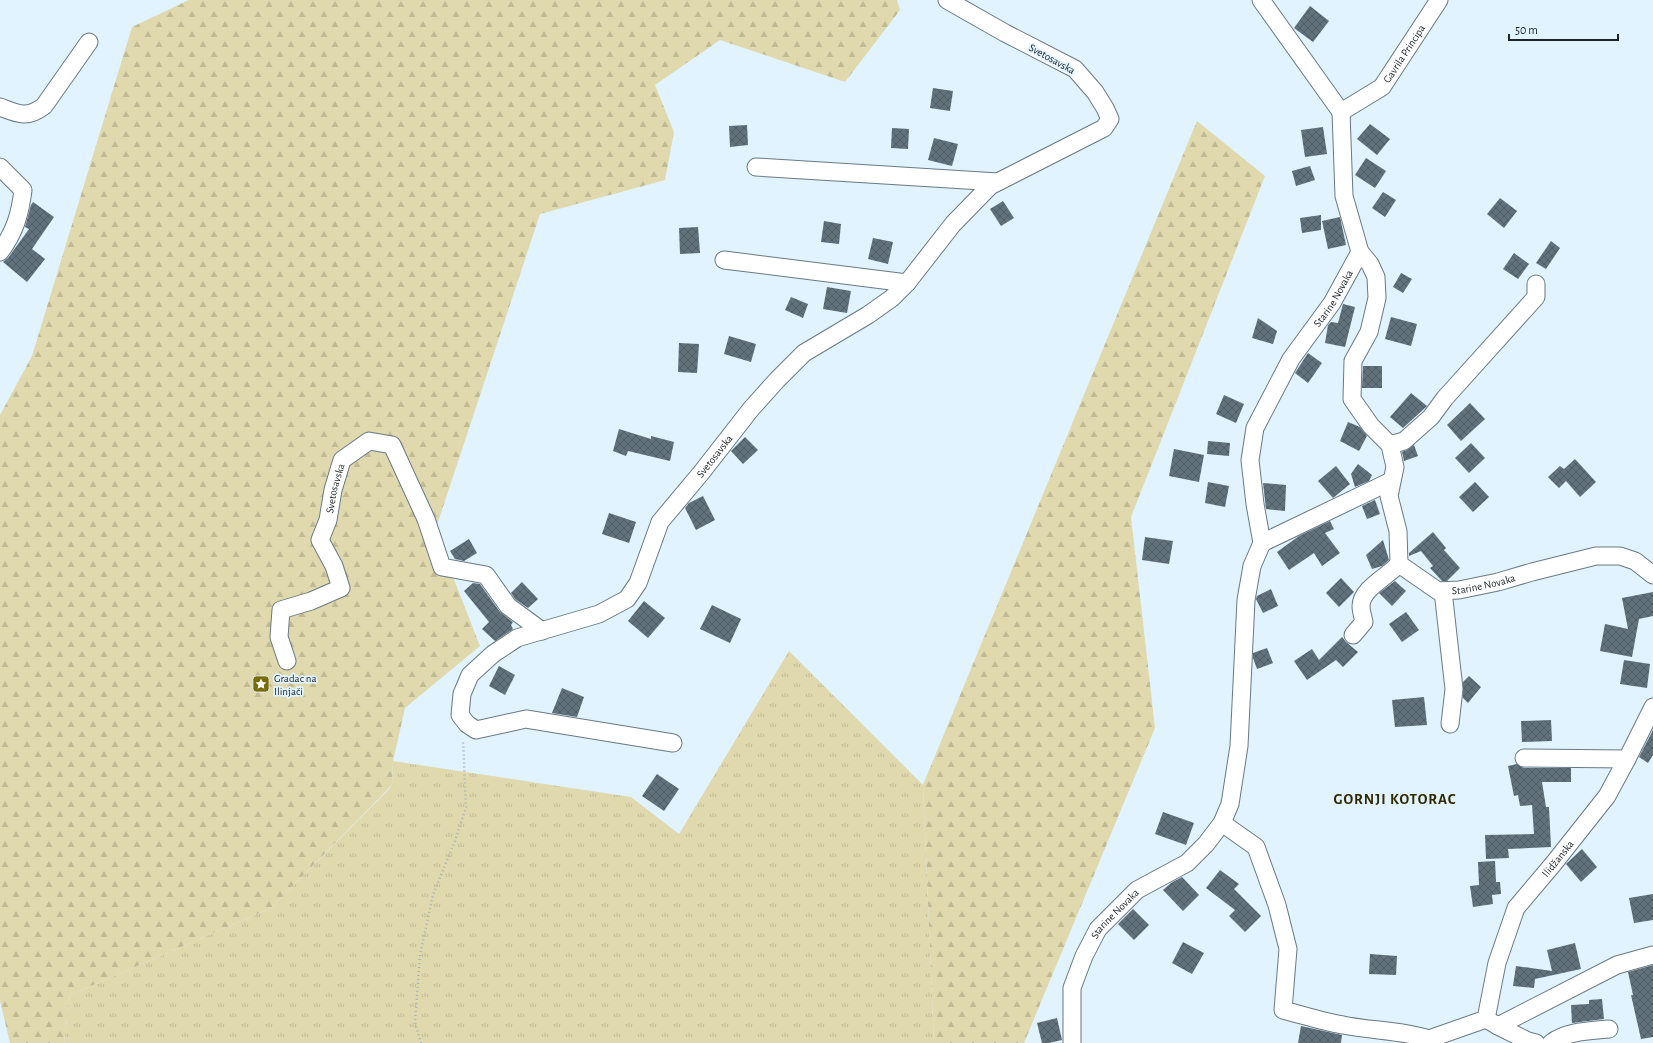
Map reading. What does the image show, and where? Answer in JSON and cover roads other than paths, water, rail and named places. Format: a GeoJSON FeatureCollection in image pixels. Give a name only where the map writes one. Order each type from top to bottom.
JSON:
{"type":"FeatureCollection","features":[{"type":"Feature","properties":{"kind":"street","name":"Svetosavska"},"geometry":{"type":"LineString","coordinates":[[673,743],[526,719],[476,730],[467,724],[460,714],[462,694],[470,675],[493,654],[517,638],[600,614],[627,599],[638,583],[660,522],[776,380],[804,353],[868,315],[908,283],[953,224],[990,186],[1104,128],[1110,119],[1105,108],[1096,92],[1075,69],[1005,33],[947,0]]}},
{"type":"Feature","properties":{"kind":"street"},"geometry":{"type":"LineString","coordinates":[[1261,0],[1341,112],[1344,196],[1360,252],[1370,264],[1376,277],[1377,298],[1368,332],[1353,361],[1352,399],[1371,426],[1390,446],[1395,467],[1389,496],[1398,531],[1399,564],[1391,572],[1374,584],[1366,594],[1361,605],[1364,622],[1353,636]]}},
{"type":"Feature","properties":{"kind":"street","name":"Gavrila Principa"},"geometry":{"type":"LineString","coordinates":[[1341,112],[1382,87],[1438,0]]}},
{"type":"Feature","properties":{"kind":"street"},"geometry":{"type":"LineString","coordinates":[[0,107],[21,115],[34,113],[44,106],[89,42]]}},
{"type":"Feature","properties":{"kind":"street"},"geometry":{"type":"LineString","coordinates":[[756,167],[998,182]]}},
{"type":"Feature","properties":{"kind":"street"},"geometry":{"type":"LineString","coordinates":[[0,168],[23,190],[20,214],[6,244],[0,252]]}},
{"type":"Feature","properties":{"kind":"street","name":"Starine Novaka"},"geometry":{"type":"LineString","coordinates":[[1072,1043],[1072,988],[1084,956],[1098,929],[1137,890],[1187,863],[1206,844],[1222,823],[1230,804],[1238,746],[1246,600],[1252,566],[1262,543],[1254,504],[1250,460],[1255,428],[1290,359],[1332,303],[1360,252]]}},
{"type":"Feature","properties":{"kind":"street"},"geometry":{"type":"LineString","coordinates":[[724,260],[908,283]]}},
{"type":"Feature","properties":{"kind":"street"},"geometry":{"type":"LineString","coordinates":[[1390,446],[1404,441],[1432,417],[1445,398],[1536,297],[1536,284]]}},
{"type":"Feature","properties":{"kind":"street","name":"Svetosavska"},"geometry":{"type":"LineString","coordinates":[[287,661],[279,637],[281,610],[311,601],[341,588],[334,566],[320,540],[328,520],[333,490],[342,460],[369,441],[392,445],[426,520],[442,567],[486,575],[508,606],[542,631]]}},
{"type":"Feature","properties":{"kind":"street"},"geometry":{"type":"LineString","coordinates":[[1262,543],[1391,481]]}},
{"type":"Feature","properties":{"kind":"street","name":"Starine Novaka"},"geometry":{"type":"LineString","coordinates":[[1399,564],[1438,591],[1459,590],[1498,582],[1596,556],[1620,556],[1635,561],[1653,575]]}},
{"type":"Feature","properties":{"kind":"street"},"geometry":{"type":"LineString","coordinates":[[1443,591],[1454,689],[1450,724]]}},
{"type":"Feature","properties":{"kind":"street","name":"Ilidžanska"},"geometry":{"type":"LineString","coordinates":[[1492,1023],[1497,963],[1516,908],[1607,796],[1653,707]]}},
{"type":"Feature","properties":{"kind":"street"},"geometry":{"type":"LineString","coordinates":[[1524,758],[1627,759]]}},
{"type":"Feature","properties":{"kind":"street"},"geometry":{"type":"LineString","coordinates":[[1222,823],[1256,847],[1277,905],[1288,949],[1283,1010],[1343,1025],[1387,1030],[1419,1036],[1427,1041],[1492,1023],[1617,965],[1653,955]]}},
{"type":"Feature","properties":{"kind":"street"},"geometry":{"type":"LineString","coordinates":[[1492,1023],[1528,1041],[1536,1043]]}},
{"type":"Feature","properties":{"kind":"street"},"geometry":{"type":"LineString","coordinates":[[1551,1043],[1558,1038],[1578,1032],[1609,1029]]}},
{"type":"Feature","properties":{"kind":"place","name":"Gradac na Ilinjači"},"geometry":{"type":"Point","coordinates":[261,684]}},
{"type":"Feature","properties":{"kind":"district","name":"GORNJI KOTORAC"},"geometry":{"type":"Point","coordinates":[1395,799]}}]}
